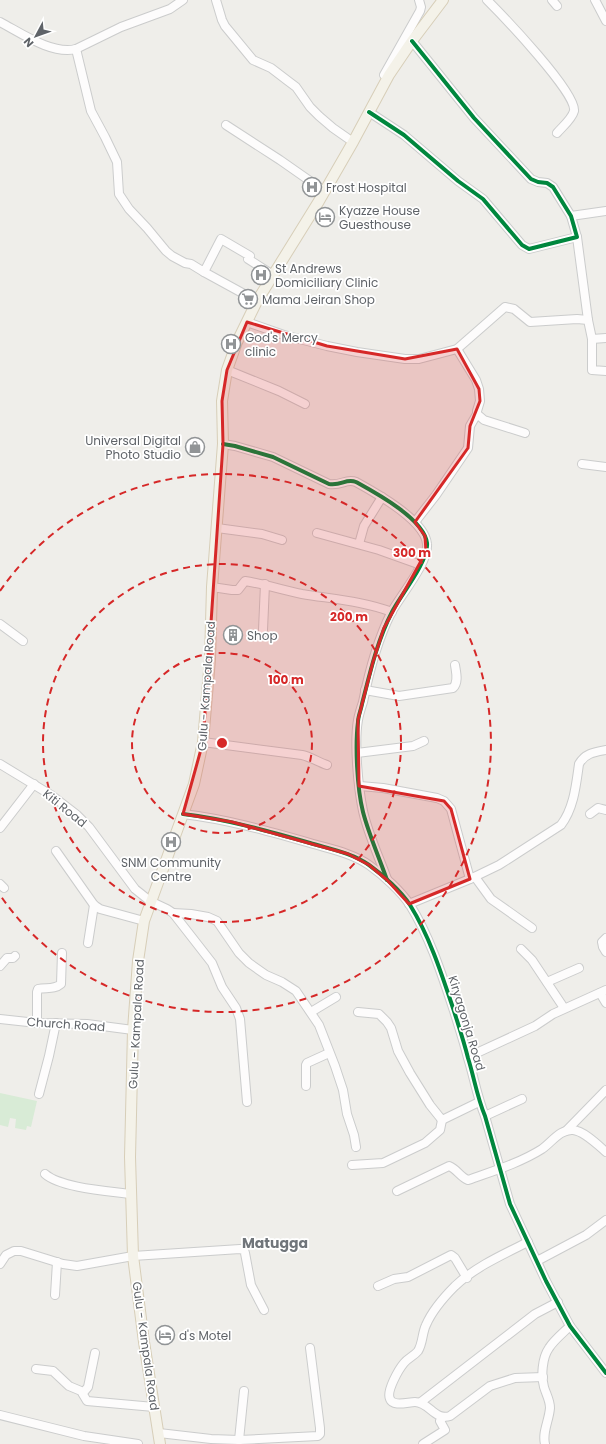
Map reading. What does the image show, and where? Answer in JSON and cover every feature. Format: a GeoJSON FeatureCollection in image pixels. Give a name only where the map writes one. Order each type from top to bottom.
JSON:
{"type":"FeatureCollection","features":[{"type":"Feature","properties":{"kind":"main road","name":"Gulu - Kampala Road"},"geometry":{"type":"LineString","coordinates":[[160,1444],[144,1342],[133,1256],[130,1157],[133,1030],[138,961],[144,921],[150,901],[194,784],[203,742],[210,659],[212,587],[223,444],[222,401],[227,370],[237,342],[257,301],[353,142],[389,75],[412,41],[443,0]]}},
{"type":"Feature","properties":{"kind":"street"},"geometry":{"type":"LineString","coordinates":[[0,22],[48,46],[66,51],[76,49],[120,27],[170,9],[183,0]]}},
{"type":"Feature","properties":{"kind":"street"},"geometry":{"type":"LineString","coordinates":[[216,0],[222,20],[253,60],[271,68],[296,87],[318,116],[353,142]]}},
{"type":"Feature","properties":{"kind":"street"},"geometry":{"type":"LineString","coordinates":[[419,0],[421,6],[420,11],[379,84],[371,109],[458,181],[483,199],[526,248],[529,249],[577,237]]}},
{"type":"Feature","properties":{"kind":"street"},"geometry":{"type":"LineString","coordinates":[[487,0],[528,44],[560,82],[568,95],[574,108],[574,112],[557,133]]}},
{"type":"Feature","properties":{"kind":"street"},"geometry":{"type":"LineString","coordinates":[[594,0],[606,21]]}},
{"type":"Feature","properties":{"kind":"street"},"geometry":{"type":"LineString","coordinates":[[412,41],[474,118],[531,179],[538,182],[547,183],[553,187],[571,216],[577,237],[592,339],[592,370],[606,371]]}},
{"type":"Feature","properties":{"kind":"street"},"geometry":{"type":"LineString","coordinates":[[76,49],[91,111],[105,136],[116,162],[119,194],[129,209],[172,256],[185,263],[191,264],[257,301]]}},
{"type":"Feature","properties":{"kind":"street"},"geometry":{"type":"LineString","coordinates":[[226,125],[320,188],[321,196]]}},
{"type":"Feature","properties":{"kind":"street"},"geometry":{"type":"LineString","coordinates":[[571,216],[606,211]]}},
{"type":"Feature","properties":{"kind":"street"},"geometry":{"type":"LineString","coordinates":[[204,272],[221,239],[250,256],[248,259],[273,275]]}},
{"type":"Feature","properties":{"kind":"street"},"geometry":{"type":"LineString","coordinates":[[247,322],[284,335],[327,346],[405,359],[419,359],[457,349],[505,307],[514,309],[530,322],[576,319],[588,320]]}},
{"type":"Feature","properties":{"kind":"street"},"geometry":{"type":"LineString","coordinates":[[592,339],[606,338]]}},
{"type":"Feature","properties":{"kind":"street"},"geometry":{"type":"LineString","coordinates":[[415,522],[436,495],[468,448],[470,426],[477,414],[480,400],[479,389],[476,380],[457,349]]}},
{"type":"Feature","properties":{"kind":"street"},"geometry":{"type":"LineString","coordinates":[[227,370],[279,391],[305,404]]}},
{"type":"Feature","properties":{"kind":"street"},"geometry":{"type":"LineString","coordinates":[[477,414],[484,420],[525,433]]}},
{"type":"Feature","properties":{"kind":"street"},"geometry":{"type":"LineString","coordinates":[[223,444],[273,457],[329,484],[336,485],[352,480],[382,497],[415,522],[425,536],[427,544],[426,552],[421,565],[392,612],[379,642],[358,720],[357,753],[363,811],[387,880]]}},
{"type":"Feature","properties":{"kind":"street"},"geometry":{"type":"LineString","coordinates":[[582,464],[606,466]]}},
{"type":"Feature","properties":{"kind":"street"},"geometry":{"type":"LineString","coordinates":[[359,544],[364,526],[382,497]]}},
{"type":"Feature","properties":{"kind":"street"},"geometry":{"type":"LineString","coordinates":[[217,528],[262,534],[282,540]]}},
{"type":"Feature","properties":{"kind":"street"},"geometry":{"type":"LineString","coordinates":[[317,533],[359,544],[421,565]]}},
{"type":"Feature","properties":{"kind":"street"},"geometry":{"type":"LineString","coordinates":[[212,587],[238,590],[245,581],[264,584],[297,593],[365,604],[392,612]]}},
{"type":"Feature","properties":{"kind":"street"},"geometry":{"type":"LineString","coordinates":[[263,630],[264,584]]}},
{"type":"Feature","properties":{"kind":"street"},"geometry":{"type":"LineString","coordinates":[[0,624],[23,641]]}},
{"type":"Feature","properties":{"kind":"street"},"geometry":{"type":"LineString","coordinates":[[365,690],[400,696],[453,688],[456,686],[457,680],[455,665]]}},
{"type":"Feature","properties":{"kind":"street"},"geometry":{"type":"LineString","coordinates":[[357,753],[413,746],[424,741]]}},
{"type":"Feature","properties":{"kind":"street"},"geometry":{"type":"LineString","coordinates":[[203,742],[302,755],[314,758],[318,762],[327,765]]}},
{"type":"Feature","properties":{"kind":"street"},"geometry":{"type":"LineString","coordinates":[[409,904],[499,865],[561,825],[567,818],[582,759],[591,753],[606,750]]}},
{"type":"Feature","properties":{"kind":"street","name":"Kiti Road"},"geometry":{"type":"LineString","coordinates":[[0,764],[64,804],[89,827],[135,888],[150,901],[167,908],[173,913]]}},
{"type":"Feature","properties":{"kind":"street"},"geometry":{"type":"LineString","coordinates":[[0,828],[34,784]]}},
{"type":"Feature","properties":{"kind":"street"},"geometry":{"type":"LineString","coordinates":[[360,786],[400,791],[437,798],[444,801],[451,809],[472,878],[491,899],[532,928]]}},
{"type":"Feature","properties":{"kind":"street"},"geometry":{"type":"LineString","coordinates":[[590,814],[598,808],[606,810]]}},
{"type":"Feature","properties":{"kind":"street","name":"Kiryagonja Road"},"geometry":{"type":"LineString","coordinates":[[183,814],[204,816],[279,834],[348,854],[369,865],[387,880],[409,904],[434,953],[468,1057],[479,1102],[485,1116],[510,1204],[570,1326],[604,1368]]}},
{"type":"Feature","properties":{"kind":"street"},"geometry":{"type":"LineString","coordinates":[[56,851],[94,905],[100,909],[144,921]]}},
{"type":"Feature","properties":{"kind":"street"},"geometry":{"type":"LineString","coordinates":[[88,943],[94,905]]}},
{"type":"Feature","properties":{"kind":"street"},"geometry":{"type":"LineString","coordinates":[[173,913],[208,917],[217,921],[239,953],[249,963],[266,975],[282,982],[296,991],[319,1025],[340,1080],[346,1114],[354,1135],[356,1147]]}},
{"type":"Feature","properties":{"kind":"street"},"geometry":{"type":"LineString","coordinates":[[173,913],[212,963],[222,987],[236,1008],[240,1018],[247,1102]]}},
{"type":"Feature","properties":{"kind":"street"},"geometry":{"type":"LineString","coordinates":[[606,938],[602,942],[606,952]]}},
{"type":"Feature","properties":{"kind":"street"},"geometry":{"type":"LineString","coordinates":[[521,949],[532,960],[564,1008]]}},
{"type":"Feature","properties":{"kind":"street"},"geometry":{"type":"LineString","coordinates":[[38,1023],[38,989],[54,988],[61,984],[62,953]]}},
{"type":"Feature","properties":{"kind":"street"},"geometry":{"type":"LineString","coordinates":[[0,966],[8,958],[13,958],[15,956]]}},
{"type":"Feature","properties":{"kind":"street"},"geometry":{"type":"LineString","coordinates":[[547,982],[579,968]]}},
{"type":"Feature","properties":{"kind":"street"},"geometry":{"type":"LineString","coordinates":[[468,1057],[535,1026],[564,1008],[603,992],[606,1003]]}},
{"type":"Feature","properties":{"kind":"street"},"geometry":{"type":"LineString","coordinates":[[311,1012],[336,997]]}},
{"type":"Feature","properties":{"kind":"street"},"geometry":{"type":"LineString","coordinates":[[352,1165],[383,1163],[425,1143],[440,1130],[442,1120],[410,1074],[398,1051],[391,1028],[387,1022],[379,1014],[358,1012]]}},
{"type":"Feature","properties":{"kind":"street","name":"Church Road"},"geometry":{"type":"LineString","coordinates":[[0,1019],[38,1023],[88,1024],[133,1030]]}},
{"type":"Feature","properties":{"kind":"street"},"geometry":{"type":"LineString","coordinates":[[39,1094],[56,1023]]}},
{"type":"Feature","properties":{"kind":"street"},"geometry":{"type":"LineString","coordinates":[[306,1086],[307,1063],[329,1053]]}},
{"type":"Feature","properties":{"kind":"street"},"geometry":{"type":"LineString","coordinates":[[398,1191],[449,1166],[453,1167],[461,1176],[468,1180],[522,1160],[538,1151],[566,1131],[606,1090]]}},
{"type":"Feature","properties":{"kind":"street"},"geometry":{"type":"LineString","coordinates":[[485,1116],[522,1098]]}},
{"type":"Feature","properties":{"kind":"street"},"geometry":{"type":"LineString","coordinates":[[442,1120],[479,1102]]}},
{"type":"Feature","properties":{"kind":"street"},"geometry":{"type":"LineString","coordinates":[[566,1131],[573,1130],[579,1132],[606,1152]]}},
{"type":"Feature","properties":{"kind":"street"},"geometry":{"type":"LineString","coordinates":[[45,1174],[50,1178],[67,1184],[131,1194]]}},
{"type":"Feature","properties":{"kind":"street"},"geometry":{"type":"LineString","coordinates":[[537,1261],[586,1235],[606,1220]]}},
{"type":"Feature","properties":{"kind":"street"},"geometry":{"type":"LineString","coordinates":[[528,1242],[485,1264],[456,1285],[446,1296],[428,1320],[420,1347],[417,1352],[404,1364],[392,1386],[389,1395],[390,1399],[392,1402],[396,1403],[420,1402],[536,1314],[558,1302]]}},
{"type":"Feature","properties":{"kind":"street"},"geometry":{"type":"LineString","coordinates":[[0,1264],[6,1255],[14,1251],[22,1251],[57,1262],[78,1266],[133,1256],[240,1249],[244,1250],[246,1253],[252,1285],[264,1310]]}},
{"type":"Feature","properties":{"kind":"street"},"geometry":{"type":"LineString","coordinates":[[378,1286],[394,1279],[408,1277],[451,1256],[455,1258],[466,1278]]}},
{"type":"Feature","properties":{"kind":"street"},"geometry":{"type":"LineString","coordinates":[[55,1295],[57,1262]]}},
{"type":"Feature","properties":{"kind":"street"},"geometry":{"type":"LineString","coordinates":[[545,1444],[543,1436],[548,1423],[550,1404],[544,1388],[544,1364],[548,1349],[570,1326]]}},
{"type":"Feature","properties":{"kind":"street"},"geometry":{"type":"LineString","coordinates":[[159,1433],[211,1439],[239,1440],[314,1437],[320,1434],[310,1348]]}},
{"type":"Feature","properties":{"kind":"street"},"geometry":{"type":"LineString","coordinates":[[83,1393],[88,1387],[95,1354]]}},
{"type":"Feature","properties":{"kind":"street"},"geometry":{"type":"LineString","coordinates":[[36,1369],[53,1371],[69,1386],[78,1389],[83,1393],[86,1400],[90,1402],[154,1407]]}},
{"type":"Feature","properties":{"kind":"street"},"geometry":{"type":"LineString","coordinates":[[420,1402],[442,1417],[450,1416],[490,1386],[516,1378],[543,1377]]}},
{"type":"Feature","properties":{"kind":"street"},"geometry":{"type":"LineString","coordinates":[[239,1440],[244,1391]]}},
{"type":"Feature","properties":{"kind":"street"},"geometry":{"type":"LineString","coordinates":[[0,1415],[84,1436],[138,1444]]}},
{"type":"Feature","properties":{"kind":"street"},"geometry":{"type":"LineString","coordinates":[[423,1444],[445,1430],[440,1421],[442,1417]]}},
{"type":"Feature","properties":{"kind":"highlighted area"},"geometry":{"type":"Polygon","coordinates":[[[247,322],[327,346],[405,359],[457,349],[479,389],[480,401],[470,426],[468,448],[415,522],[425,536],[426,552],[384,628],[373,662],[358,720],[359,786],[444,801],[451,809],[470,879],[409,904],[387,880],[369,865],[348,854],[232,822],[183,814],[203,742],[223,444],[222,401],[227,370],[247,322]]]}},
{"type":"Feature","properties":{"kind":"green space"},"geometry":{"type":"Polygon","coordinates":[[[0,1093],[37,1101],[31,1127],[27,1126],[26,1130],[15,1128],[16,1119],[10,1118],[8,1127],[0,1125],[0,1093]]]}},
{"type":"Feature","properties":{"kind":"cycle path"},"geometry":{"type":"LineString","coordinates":[[369,112],[404,135],[458,181],[483,199],[522,245],[529,249],[577,237],[571,216],[553,187],[547,183],[538,182],[531,179],[474,118],[412,41]]}},
{"type":"Feature","properties":{"kind":"cycle path"},"geometry":{"type":"LineString","coordinates":[[223,444],[273,457],[329,484],[349,481],[356,482],[398,508],[408,516],[424,534],[427,543],[424,559],[392,612],[382,634],[358,720],[357,755],[361,802],[368,829],[387,880]]}},
{"type":"Feature","properties":{"kind":"cycle path"},"geometry":{"type":"LineString","coordinates":[[183,814],[247,826],[348,854],[374,869],[402,894],[424,930],[445,984],[463,1040],[510,1204],[546,1281],[570,1326],[606,1373]]}},
{"type":"Feature","properties":{"kind":"place","name":"Frost Hospital"},"geometry":{"type":"Point","coordinates":[312,187]}},
{"type":"Feature","properties":{"kind":"place","name":"Kyazze House Guesthouse"},"geometry":{"type":"Point","coordinates":[325,217]}},
{"type":"Feature","properties":{"kind":"place","name":"St Andrews Domiciliary Clinic"},"geometry":{"type":"Point","coordinates":[261,275]}},
{"type":"Feature","properties":{"kind":"place","name":"Mama Jeiran Shop"},"geometry":{"type":"Point","coordinates":[248,299]}},
{"type":"Feature","properties":{"kind":"place","name":"God's Mercy clinic"},"geometry":{"type":"Point","coordinates":[231,344]}},
{"type":"Feature","properties":{"kind":"place","name":"Universal Digital Photo Studio"},"geometry":{"type":"Point","coordinates":[195,447]}},
{"type":"Feature","properties":{"kind":"place","name":"Shop"},"geometry":{"type":"Point","coordinates":[233,635]}},
{"type":"Feature","properties":{"kind":"place","name":"SNM Community Centre"},"geometry":{"type":"Point","coordinates":[171,842]}},
{"type":"Feature","properties":{"kind":"place","name":"d's Motel"},"geometry":{"type":"Point","coordinates":[165,1335]}},
{"type":"Feature","properties":{"kind":"district","name":"Matugga"},"geometry":{"type":"Point","coordinates":[275,1243]}}]}
